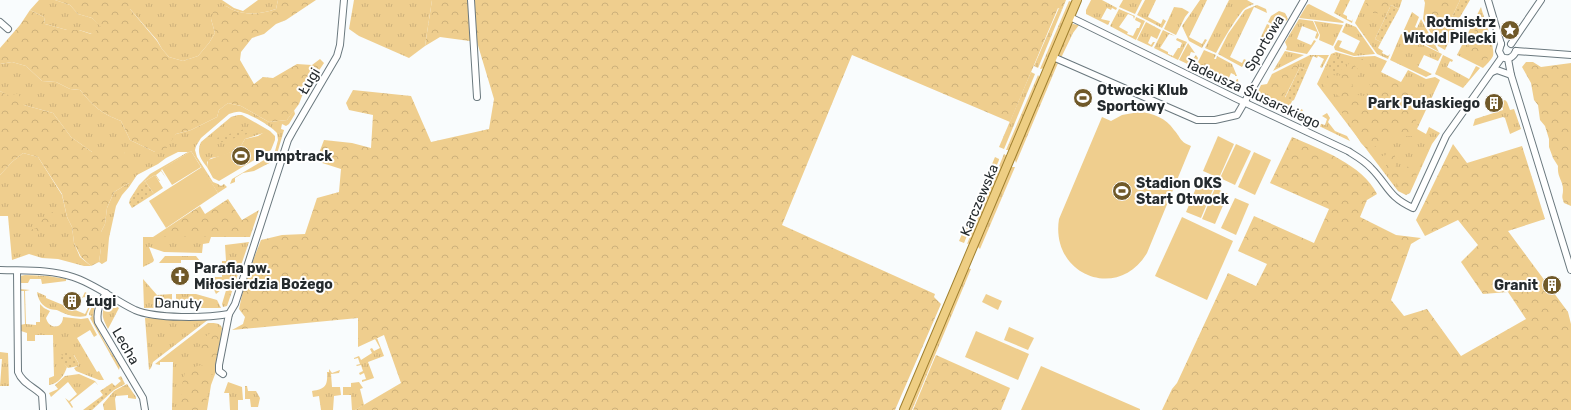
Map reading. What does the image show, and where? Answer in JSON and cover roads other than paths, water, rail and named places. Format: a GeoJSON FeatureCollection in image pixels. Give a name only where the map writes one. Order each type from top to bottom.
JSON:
{"type":"FeatureCollection","features":[{"type":"Feature","properties":{"kind":"main road","name":"Karczewska"},"geometry":{"type":"LineString","coordinates":[[904,410],[1077,0]]}},
{"type":"Feature","properties":{"kind":"street","name":"Ługi"},"geometry":{"type":"LineString","coordinates":[[223,374],[219,370],[219,365],[229,314],[235,304],[288,140],[337,56],[340,45],[344,0]]}},
{"type":"Feature","properties":{"kind":"street"},"geometry":{"type":"LineString","coordinates":[[471,0],[477,97]]}},
{"type":"Feature","properties":{"kind":"street","name":"Sportowa"},"geometry":{"type":"LineString","coordinates":[[1053,57],[1197,120],[1215,120],[1237,115],[1304,0]]}},
{"type":"Feature","properties":{"kind":"street"},"geometry":{"type":"LineString","coordinates":[[1488,0],[1501,44],[1499,51],[1505,58],[1511,75],[1571,270]]}},
{"type":"Feature","properties":{"kind":"street"},"geometry":{"type":"LineString","coordinates":[[1512,44],[1541,0]]}},
{"type":"Feature","properties":{"kind":"street","name":"Tadeusza Ślusarskiego"},"geometry":{"type":"LineString","coordinates":[[1070,17],[1348,151],[1372,168],[1389,192],[1400,201],[1413,208],[1446,136],[1490,73]]}},
{"type":"Feature","properties":{"kind":"street"},"geometry":{"type":"LineString","coordinates":[[0,22],[8,29]]}},
{"type":"Feature","properties":{"kind":"street"},"geometry":{"type":"LineString","coordinates":[[1501,44],[1507,42],[1512,44],[1516,52]]}},
{"type":"Feature","properties":{"kind":"street"},"geometry":{"type":"LineString","coordinates":[[1516,52],[1571,56]]}},
{"type":"Feature","properties":{"kind":"street"},"geometry":{"type":"LineString","coordinates":[[1490,73],[1505,58],[1512,57],[1516,52]]}},
{"type":"Feature","properties":{"kind":"street"},"geometry":{"type":"LineString","coordinates":[[1490,73],[1497,70],[1511,75]]}},
{"type":"Feature","properties":{"kind":"street","name":"Danuty"},"geometry":{"type":"LineString","coordinates":[[0,270],[45,271],[80,279],[133,309],[147,314],[175,316],[229,314]]}},
{"type":"Feature","properties":{"kind":"street"},"geometry":{"type":"LineString","coordinates":[[17,271],[18,372],[22,379],[42,395],[44,410]]}},
{"type":"Feature","properties":{"kind":"street","name":"Lecha"},"geometry":{"type":"LineString","coordinates":[[106,293],[98,309],[98,322],[143,398],[145,410]]}},
{"type":"Feature","properties":{"kind":"place","name":"Rotmistrz Witold Pilecki"},"geometry":{"type":"Point","coordinates":[1510,30]}},
{"type":"Feature","properties":{"kind":"place","name":"Otwocki Klub Sportowy"},"geometry":{"type":"Point","coordinates":[1083,98]}},
{"type":"Feature","properties":{"kind":"place","name":"Park Pułaskiego"},"geometry":{"type":"Point","coordinates":[1494,103]}},
{"type":"Feature","properties":{"kind":"place","name":"Pumptrack"},"geometry":{"type":"Point","coordinates":[241,156]}},
{"type":"Feature","properties":{"kind":"place","name":"Stadion OKS Start Otwock"},"geometry":{"type":"Point","coordinates":[1122,191]}},
{"type":"Feature","properties":{"kind":"place","name":"Parafia pw. Miłosierdzia Bożego"},"geometry":{"type":"Point","coordinates":[180,276]}},
{"type":"Feature","properties":{"kind":"place","name":"Granit"},"geometry":{"type":"Point","coordinates":[1552,285]}},
{"type":"Feature","properties":{"kind":"place","name":"Ługi"},"geometry":{"type":"Point","coordinates":[72,301]}}]}
